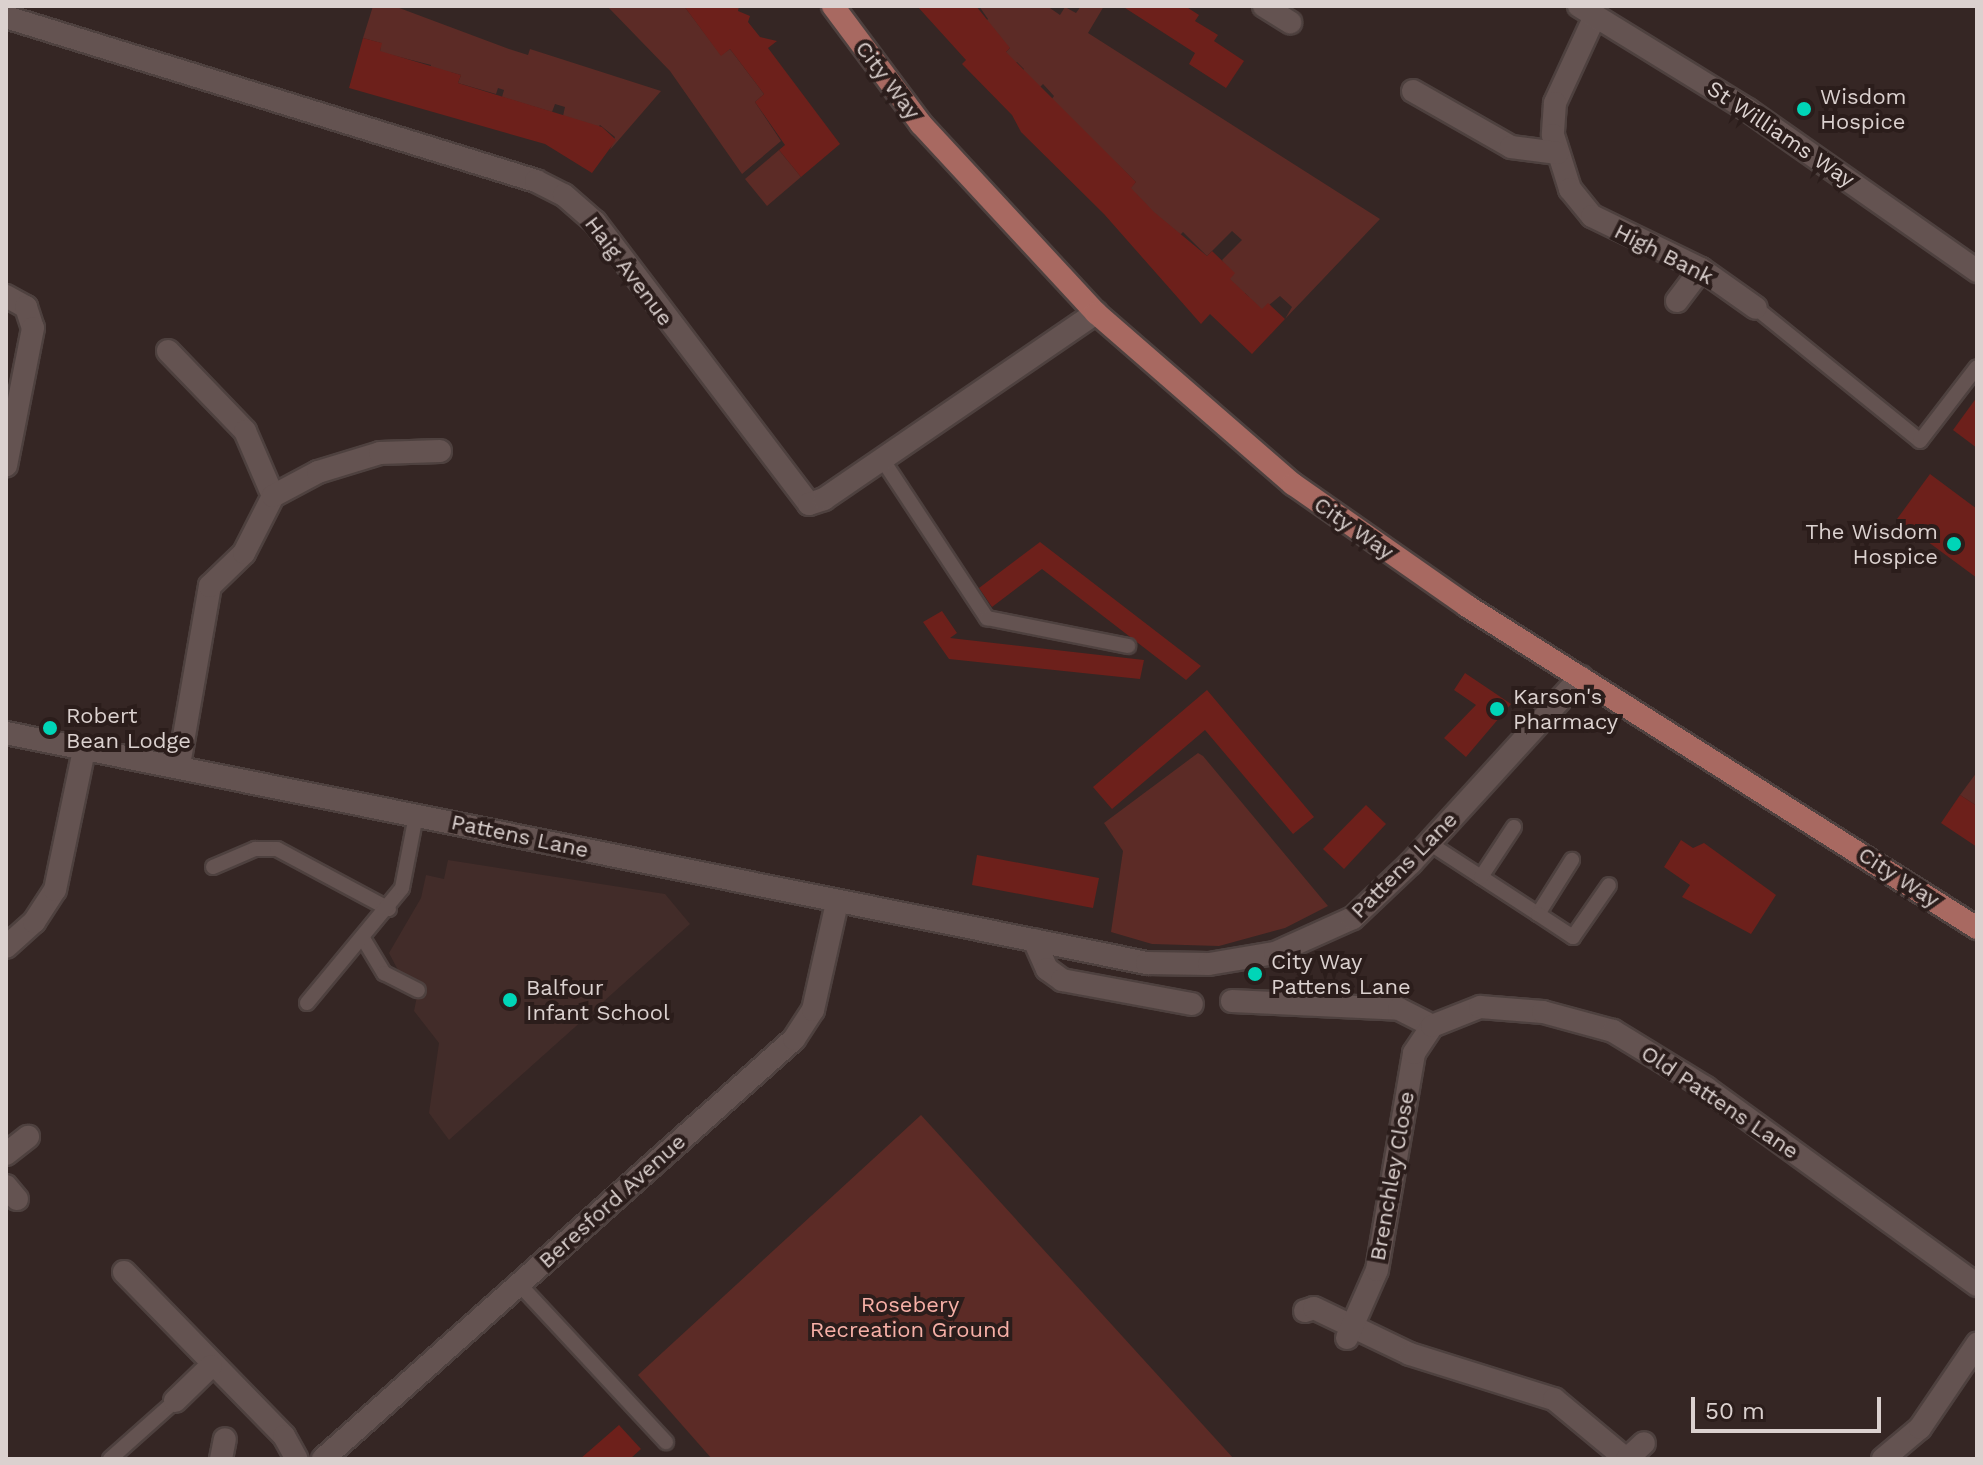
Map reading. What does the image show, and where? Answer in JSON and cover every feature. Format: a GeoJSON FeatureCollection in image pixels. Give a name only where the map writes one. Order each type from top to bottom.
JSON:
{"type":"FeatureCollection","features":[{"type":"Feature","properties":{"kind":"main road","name":"City Way"},"geometry":{"type":"LineString","coordinates":[[833,6],[921,124],[1096,313],[1293,484],[1419,574],[1977,928]]}},
{"type":"Feature","properties":{"kind":"street"},"geometry":{"type":"LineString","coordinates":[[1264,6],[1290,22]]}},
{"type":"Feature","properties":{"kind":"street","name":"High Bank"},"geometry":{"type":"LineString","coordinates":[[1587,11],[1557,93],[1553,127],[1570,189],[1592,216],[1701,269],[1756,308]]}},
{"type":"Feature","properties":{"kind":"street","name":"St Williams Way"},"geometry":{"type":"LineString","coordinates":[[1587,11],[1759,117],[1977,271]]}},
{"type":"Feature","properties":{"kind":"street","name":"Haig Avenue"},"geometry":{"type":"LineString","coordinates":[[6,17],[549,187],[595,222],[802,499],[813,504],[1096,313]]}},
{"type":"Feature","properties":{"kind":"street"},"geometry":{"type":"LineString","coordinates":[[1413,91],[1511,147],[1558,153]]}},
{"type":"Feature","properties":{"kind":"street"},"geometry":{"type":"LineString","coordinates":[[1677,301],[1701,269]]}},
{"type":"Feature","properties":{"kind":"street"},"geometry":{"type":"LineString","coordinates":[[6,296],[26,307],[33,328],[10,408],[6,465]]}},
{"type":"Feature","properties":{"kind":"street"},"geometry":{"type":"LineString","coordinates":[[168,351],[245,431],[273,496]]}},
{"type":"Feature","properties":{"kind":"street"},"geometry":{"type":"LineString","coordinates":[[179,765],[210,586],[244,553],[273,496],[318,472],[380,453],[440,451]]}},
{"type":"Feature","properties":{"kind":"street","name":"Pattens Lane"},"geometry":{"type":"LineString","coordinates":[[6,733],[84,750],[179,765],[837,903],[1171,964],[1209,964],[1275,953],[1353,918],[1429,843],[1581,677]]}},
{"type":"Feature","properties":{"kind":"street"},"geometry":{"type":"LineString","coordinates":[[6,947],[34,922],[55,890],[84,750]]}},
{"type":"Feature","properties":{"kind":"street","name":"Beresford Avenue"},"geometry":{"type":"LineString","coordinates":[[323,1459],[794,1039],[813,1010],[837,903]]}},
{"type":"Feature","properties":{"kind":"street"},"geometry":{"type":"LineString","coordinates":[[1034,940],[1047,969],[1062,980],[1192,1004]]}},
{"type":"Feature","properties":{"kind":"street"},"geometry":{"type":"LineString","coordinates":[[1232,1001],[1399,1009],[1432,1026]]}},
{"type":"Feature","properties":{"kind":"street","name":"Old Pattens Lane"},"geometry":{"type":"LineString","coordinates":[[1432,1026],[1480,1007],[1543,1012],[1613,1031],[1706,1088],[1977,1285]]}},
{"type":"Feature","properties":{"kind":"street","name":"Brenchley Close"},"geometry":{"type":"LineString","coordinates":[[1350,1333],[1377,1270],[1414,1053],[1432,1026]]}},
{"type":"Feature","properties":{"kind":"street"},"geometry":{"type":"LineString","coordinates":[[6,1154],[28,1137]]}},
{"type":"Feature","properties":{"kind":"street"},"geometry":{"type":"LineString","coordinates":[[124,1272],[211,1366],[284,1436],[297,1459]]}},
{"type":"Feature","properties":{"kind":"street"},"geometry":{"type":"LineString","coordinates":[[1305,1311],[1314,1308],[1350,1333],[1554,1399],[1626,1459],[1644,1443]]}},
{"type":"Feature","properties":{"kind":"street"},"geometry":{"type":"LineString","coordinates":[[1883,1459],[1903,1444],[1977,1344]]}},
{"type":"Feature","properties":{"kind":"street"},"geometry":{"type":"LineString","coordinates":[[175,1401],[211,1366]]}},
{"type":"Feature","properties":{"kind":"street"},"geometry":{"type":"LineString","coordinates":[[1903,1444],[1920,1459]]}},
{"type":"Feature","properties":{"kind":"lane"},"geometry":{"type":"LineString","coordinates":[[1756,308],[1920,441],[1977,367]]}},
{"type":"Feature","properties":{"kind":"lane"},"geometry":{"type":"LineString","coordinates":[[882,459],[987,618],[1128,646]]}},
{"type":"Feature","properties":{"kind":"lane"},"geometry":{"type":"LineString","coordinates":[[307,1003],[389,909],[408,875],[416,815]]}},
{"type":"Feature","properties":{"kind":"lane"},"geometry":{"type":"LineString","coordinates":[[1481,877],[1514,827]]}},
{"type":"Feature","properties":{"kind":"lane"},"geometry":{"type":"LineString","coordinates":[[1429,843],[1573,937],[1609,885]]}},
{"type":"Feature","properties":{"kind":"lane"},"geometry":{"type":"LineString","coordinates":[[213,867],[255,849],[277,849],[389,909]]}},
{"type":"Feature","properties":{"kind":"lane"},"geometry":{"type":"LineString","coordinates":[[1538,914],[1572,860]]}},
{"type":"Feature","properties":{"kind":"lane"},"geometry":{"type":"LineString","coordinates":[[364,940],[384,973],[418,990]]}},
{"type":"Feature","properties":{"kind":"lane"},"geometry":{"type":"LineString","coordinates":[[519,1284],[666,1442]]}},
{"type":"Feature","properties":{"kind":"lane"},"geometry":{"type":"LineString","coordinates":[[110,1459],[175,1401]]}},
{"type":"Feature","properties":{"kind":"shaded area","name":"Balfour Infant School"},"geometry":{"type":"Polygon","coordinates":[[[448,860],[665,894],[690,924],[449,1140],[429,1113],[439,1043],[414,1011],[420,981],[399,972],[389,953],[421,898],[426,875],[444,879],[448,860]]]}},
{"type":"Feature","properties":{"kind":"green space"},"geometry":{"type":"Polygon","coordinates":[[[373,6],[394,6],[509,49],[528,55],[530,49],[661,91],[610,150],[615,137],[600,125],[591,136],[563,116],[565,107],[555,104],[552,112],[502,97],[504,90],[498,88],[496,94],[458,83],[461,75],[450,72],[428,76],[431,65],[380,52],[381,43],[363,38],[373,6]]]}},
{"type":"Feature","properties":{"kind":"green space"},"geometry":{"type":"Polygon","coordinates":[[[607,6],[684,6],[721,55],[730,49],[764,94],[755,102],[781,141],[742,174],[670,71],[607,6]]]}},
{"type":"Feature","properties":{"kind":"green space"},"geometry":{"type":"Polygon","coordinates":[[[979,6],[1047,6],[1060,15],[1065,7],[1076,13],[1081,6],[1104,6],[1088,33],[1380,219],[1285,319],[1292,307],[1280,296],[1257,315],[1244,302],[1249,297],[1245,293],[1238,299],[1222,260],[1242,240],[1232,231],[1207,256],[1183,232],[1171,244],[1123,196],[1136,182],[1051,100],[1054,96],[1043,84],[1034,93],[1018,76],[1024,69],[1017,62],[1010,68],[1000,58],[1010,48],[971,36],[988,19],[979,6]]]}},
{"type":"Feature","properties":{"kind":"green space"},"geometry":{"type":"Polygon","coordinates":[[[779,150],[801,177],[767,206],[745,179],[779,150]]]}},
{"type":"Feature","properties":{"kind":"green space"},"geometry":{"type":"Polygon","coordinates":[[[1198,753],[1328,906],[1285,928],[1219,946],[1152,944],[1111,932],[1123,851],[1104,823],[1198,753]]]}},
{"type":"Feature","properties":{"kind":"green space"},"geometry":{"type":"Polygon","coordinates":[[[1977,772],[1977,806],[1960,795],[1977,772]]]}},
{"type":"Feature","properties":{"kind":"green space","name":"Rosebery Recreation Ground"},"geometry":{"type":"Polygon","coordinates":[[[921,1115],[1234,1459],[712,1459],[638,1375],[921,1115]]]}},
{"type":"Feature","properties":{"kind":"building"},"geometry":{"type":"Polygon","coordinates":[[[684,6],[739,6],[738,11],[750,16],[748,22],[760,37],[777,41],[768,48],[840,144],[801,177],[779,150],[785,145],[755,102],[764,94],[730,49],[721,56],[684,6]]]}},
{"type":"Feature","properties":{"kind":"building"},"geometry":{"type":"Polygon","coordinates":[[[917,6],[976,6],[1010,48],[1006,52],[1136,182],[1131,188],[1154,212],[1207,256],[1212,251],[1235,273],[1230,279],[1262,309],[1268,303],[1285,319],[1252,354],[1210,314],[1201,324],[1104,214],[1021,132],[1012,115],[962,64],[966,60],[917,6]]]}},
{"type":"Feature","properties":{"kind":"building"},"geometry":{"type":"Polygon","coordinates":[[[1122,6],[1185,6],[1199,15],[1195,21],[1218,35],[1214,41],[1244,61],[1226,88],[1189,64],[1195,53],[1122,6]]]}},
{"type":"Feature","properties":{"kind":"building"},"geometry":{"type":"Polygon","coordinates":[[[363,38],[382,43],[380,51],[461,75],[458,83],[602,127],[616,140],[592,173],[545,144],[349,88],[363,38]]]}},
{"type":"Feature","properties":{"kind":"building"},"geometry":{"type":"Polygon","coordinates":[[[1977,397],[1977,448],[1953,430],[1977,397]]]}},
{"type":"Feature","properties":{"kind":"building","name":"The Wisdom Hospice"},"geometry":{"type":"Polygon","coordinates":[[[1930,474],[1977,509],[1977,578],[1897,519],[1930,474]]]}},
{"type":"Feature","properties":{"kind":"building"},"geometry":{"type":"Polygon","coordinates":[[[1040,542],[1201,666],[1186,680],[1042,569],[992,607],[979,588],[1040,542]]]}},
{"type":"Feature","properties":{"kind":"building"},"geometry":{"type":"Polygon","coordinates":[[[942,611],[957,633],[950,638],[1144,660],[1140,679],[949,659],[923,622],[942,611]]]}},
{"type":"Feature","properties":{"kind":"building"},"geometry":{"type":"Polygon","coordinates":[[[1465,673],[1511,704],[1466,757],[1444,738],[1476,705],[1454,690],[1465,673]]]}},
{"type":"Feature","properties":{"kind":"building"},"geometry":{"type":"Polygon","coordinates":[[[1207,690],[1314,817],[1293,834],[1205,730],[1112,809],[1093,787],[1207,690]]]}},
{"type":"Feature","properties":{"kind":"building"},"geometry":{"type":"Polygon","coordinates":[[[1960,795],[1977,806],[1977,847],[1941,823],[1960,795]]]}},
{"type":"Feature","properties":{"kind":"building"},"geometry":{"type":"Polygon","coordinates":[[[1366,805],[1386,824],[1344,869],[1323,849],[1366,805]]]}},
{"type":"Feature","properties":{"kind":"building"},"geometry":{"type":"Polygon","coordinates":[[[1681,840],[1693,848],[1704,843],[1776,895],[1751,934],[1682,897],[1690,885],[1664,867],[1681,840]]]}},
{"type":"Feature","properties":{"kind":"building"},"geometry":{"type":"Polygon","coordinates":[[[977,855],[1099,878],[1093,908],[972,885],[977,855]]]}},
{"type":"Feature","properties":{"kind":"building"},"geometry":{"type":"Polygon","coordinates":[[[619,1425],[641,1449],[630,1459],[580,1459],[619,1425]]]}},
{"type":"Feature","properties":{"kind":"place","name":"Wisdom Hospice"},"geometry":{"type":"Point","coordinates":[1804,109]}},
{"type":"Feature","properties":{"kind":"place","name":"The Wisdom Hospice"},"geometry":{"type":"Point","coordinates":[1954,544]}},
{"type":"Feature","properties":{"kind":"place","name":"Karson's Pharmacy"},"geometry":{"type":"Point","coordinates":[1497,709]}},
{"type":"Feature","properties":{"kind":"place","name":"Robert Bean Lodge"},"geometry":{"type":"Point","coordinates":[50,728]}},
{"type":"Feature","properties":{"kind":"place","name":"City Way Pattens Lane"},"geometry":{"type":"Point","coordinates":[1255,974]}},
{"type":"Feature","properties":{"kind":"place","name":"Balfour Infant School"},"geometry":{"type":"Point","coordinates":[510,1000]}}]}
